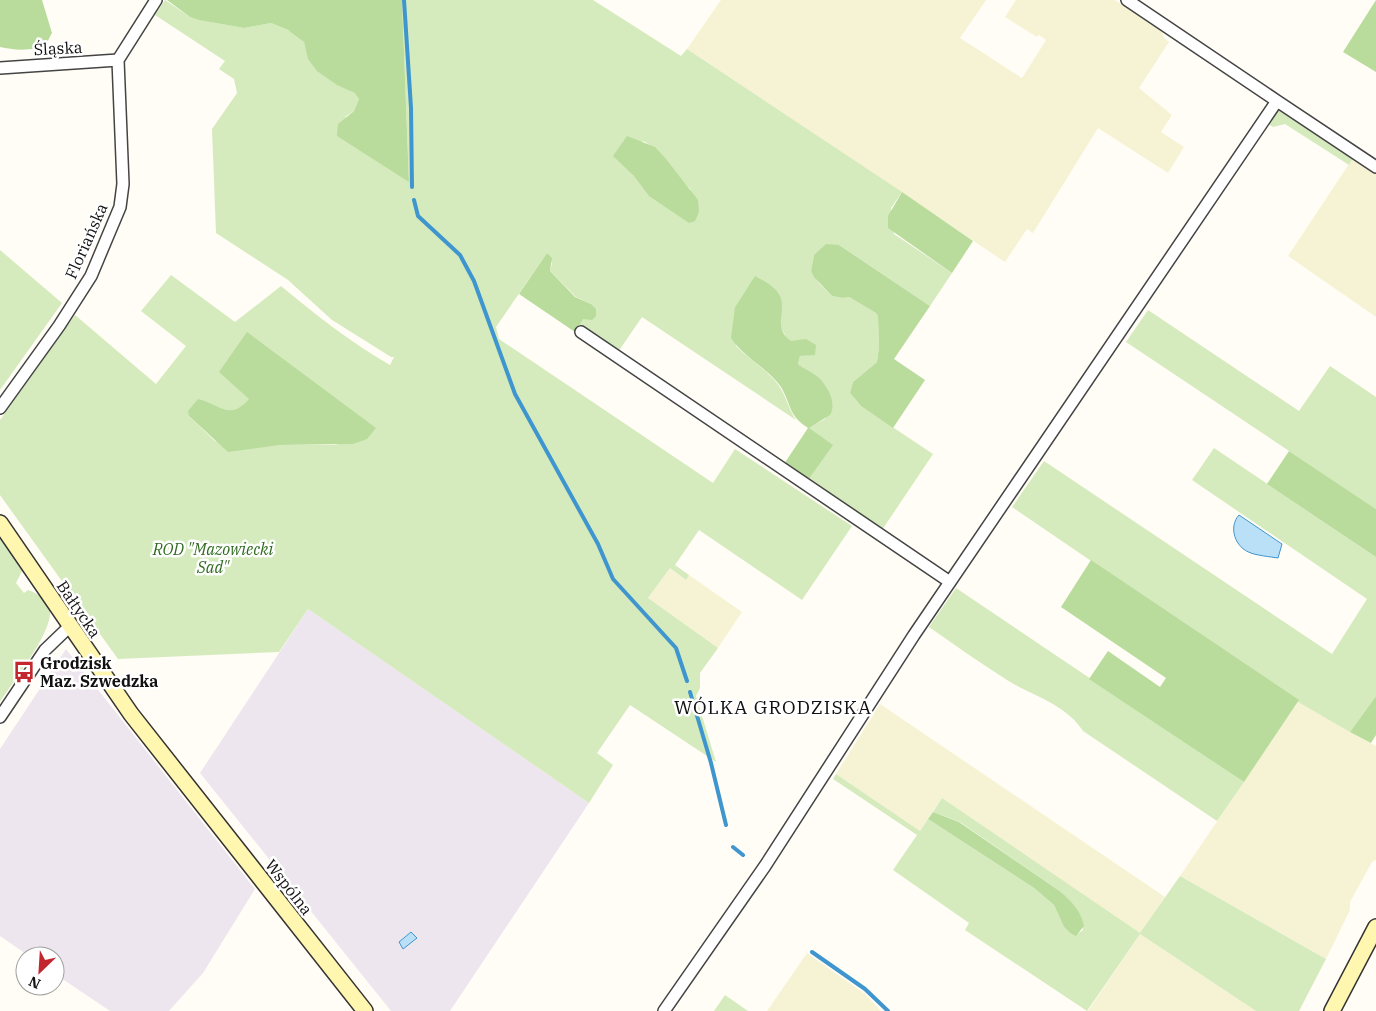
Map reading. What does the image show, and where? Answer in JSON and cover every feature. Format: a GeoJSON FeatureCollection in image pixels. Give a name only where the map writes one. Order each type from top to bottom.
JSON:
{"type":"FeatureCollection","features":[{"type":"Feature","properties":{"kind":"street"},"geometry":{"type":"LineString","coordinates":[[118,60],[156,0]]}},
{"type":"Feature","properties":{"kind":"street"},"geometry":{"type":"LineString","coordinates":[[1128,0],[1376,167]]}},
{"type":"Feature","properties":{"kind":"street","name":"Śląska"},"geometry":{"type":"LineString","coordinates":[[0,68],[118,60]]}},
{"type":"Feature","properties":{"kind":"street","name":"Floriańska"},"geometry":{"type":"LineString","coordinates":[[0,408],[59,326],[91,276],[120,207],[124,184],[118,60]]}},
{"type":"Feature","properties":{"kind":"street"},"geometry":{"type":"LineString","coordinates":[[664,1011],[770,858],[950,582],[1277,101]]}},
{"type":"Feature","properties":{"kind":"street"},"geometry":{"type":"LineString","coordinates":[[581,332],[950,582]]}},
{"type":"Feature","properties":{"kind":"street","name":"Bałtycka"},"geometry":{"type":"LineString","coordinates":[[0,523],[131,714],[186,786]]}},
{"type":"Feature","properties":{"kind":"street"},"geometry":{"type":"LineString","coordinates":[[0,717],[45,650],[70,626]]}},
{"type":"Feature","properties":{"kind":"street","name":"Wspólna"},"geometry":{"type":"LineString","coordinates":[[186,786],[365,1011]]}},
{"type":"Feature","properties":{"kind":"street"},"geometry":{"type":"LineString","coordinates":[[1332,1011],[1376,927]]}},
{"type":"Feature","properties":{"kind":"shaded area"},"geometry":{"type":"Polygon","coordinates":[[[721,0],[986,0],[960,38],[1022,78],[1046,40],[1039,35],[1037,37],[1005,17],[1016,0],[1115,0],[1162,32],[1164,38],[1169,42],[1139,88],[1172,115],[1161,132],[1184,147],[1168,173],[1098,128],[1033,233],[1027,229],[1005,262],[687,49],[721,0]]]}},
{"type":"Feature","properties":{"kind":"shaded area"},"geometry":{"type":"Polygon","coordinates":[[[1353,158],[1376,173],[1376,317],[1288,256],[1353,158]]]}},
{"type":"Feature","properties":{"kind":"shaded area"},"geometry":{"type":"Polygon","coordinates":[[[670,568],[686,580],[689,575],[742,612],[718,648],[648,598],[670,568]]]}},
{"type":"Feature","properties":{"kind":"shaded area"},"geometry":{"type":"Polygon","coordinates":[[[308,609],[589,803],[450,1011],[391,1011],[200,773],[308,609]]]}},
{"type":"Feature","properties":{"kind":"shaded area"},"geometry":{"type":"Polygon","coordinates":[[[66,649],[255,889],[203,973],[169,1011],[110,1011],[65,981],[65,946],[15,946],[0,936],[0,749],[66,649]]]}},
{"type":"Feature","properties":{"kind":"shaded area"},"geometry":{"type":"Polygon","coordinates":[[[1298,702],[1376,746],[1376,860],[1372,862],[1350,902],[1350,910],[1326,959],[1180,876],[1298,702]]]}},
{"type":"Feature","properties":{"kind":"shaded area"},"geometry":{"type":"Polygon","coordinates":[[[880,704],[1165,897],[1140,934],[942,798],[920,831],[836,774],[880,704]]]}},
{"type":"Feature","properties":{"kind":"shaded area"},"geometry":{"type":"Polygon","coordinates":[[[1140,934],[1256,1011],[1088,1011],[1140,934]]]}},
{"type":"Feature","properties":{"kind":"shaded area"},"geometry":{"type":"Polygon","coordinates":[[[807,953],[865,994],[881,1011],[767,1011],[807,953]]]}},
{"type":"Feature","properties":{"kind":"green space"},"geometry":{"type":"Polygon","coordinates":[[[0,0],[42,0],[52,33],[46,43],[40,47],[29,49],[0,47],[0,0]]]}},
{"type":"Feature","properties":{"kind":"green space","name":"ROD \"Mazowiecki Sad\""},"geometry":{"type":"Polygon","coordinates":[[[165,0],[190,17],[244,28],[271,23],[295,33],[304,42],[306,49],[348,89],[356,93],[359,99],[354,111],[345,117],[409,182],[402,0],[593,0],[681,56],[687,49],[902,192],[891,208],[894,234],[952,273],[930,306],[839,245],[814,255],[811,271],[819,283],[832,296],[849,297],[876,313],[878,317],[879,347],[877,362],[853,382],[850,393],[861,406],[933,454],[882,530],[808,480],[808,428],[825,419],[828,406],[828,390],[825,385],[798,364],[800,356],[809,355],[787,338],[780,327],[781,310],[774,288],[755,277],[735,307],[736,346],[777,383],[796,420],[642,317],[618,352],[578,326],[591,304],[576,297],[550,271],[552,263],[547,253],[496,327],[499,339],[713,483],[735,449],[852,526],[802,600],[699,530],[675,565],[689,575],[686,580],[670,568],[648,598],[718,648],[700,673],[700,688],[696,696],[716,762],[630,705],[597,753],[613,765],[589,803],[308,609],[279,652],[118,659],[0,495],[0,420],[75,315],[156,384],[186,346],[141,311],[171,275],[235,322],[281,286],[334,328],[375,356],[390,365],[394,357],[391,357],[332,320],[288,280],[216,233],[212,129],[237,93],[234,79],[219,69],[225,61],[155,15],[165,0]],[[643,141],[633,175],[644,189],[691,190],[663,157],[643,141]],[[250,399],[240,410],[230,412],[222,409],[189,416],[215,441],[279,445],[338,445],[250,399]]]}},
{"type":"Feature","properties":{"kind":"green space"},"geometry":{"type":"Polygon","coordinates":[[[167,0],[402,0],[409,182],[337,136],[338,124],[354,111],[359,99],[355,93],[337,85],[317,71],[308,59],[304,42],[288,30],[271,23],[244,28],[199,20],[190,17],[167,0]]]}},
{"type":"Feature","properties":{"kind":"green space"},"geometry":{"type":"Polygon","coordinates":[[[1376,0],[1376,72],[1343,52],[1376,0]]]}},
{"type":"Feature","properties":{"kind":"green space"},"geometry":{"type":"Polygon","coordinates":[[[1277,109],[1353,158],[1349,165],[1285,124],[1273,127],[1268,124],[1277,109]]]}},
{"type":"Feature","properties":{"kind":"green space"},"geometry":{"type":"Polygon","coordinates":[[[627,136],[655,147],[666,159],[698,200],[699,212],[695,221],[689,223],[649,196],[633,175],[613,156],[627,136]]]}},
{"type":"Feature","properties":{"kind":"green space"},"geometry":{"type":"Polygon","coordinates":[[[902,192],[973,241],[952,273],[888,228],[888,216],[902,192]]]}},
{"type":"Feature","properties":{"kind":"green space"},"geometry":{"type":"Polygon","coordinates":[[[826,244],[839,245],[930,306],[894,359],[925,380],[893,428],[861,406],[850,393],[853,382],[877,362],[879,347],[878,317],[876,313],[849,297],[832,296],[814,277],[811,271],[814,255],[826,244]]]}},
{"type":"Feature","properties":{"kind":"green space"},"geometry":{"type":"Polygon","coordinates":[[[0,250],[62,303],[0,390],[0,250]]]}},
{"type":"Feature","properties":{"kind":"green space"},"geometry":{"type":"Polygon","coordinates":[[[547,253],[552,258],[550,271],[575,297],[591,304],[596,309],[596,316],[592,320],[583,319],[575,332],[519,294],[547,253]]]}},
{"type":"Feature","properties":{"kind":"green space"},"geometry":{"type":"Polygon","coordinates":[[[755,276],[766,282],[780,296],[782,302],[781,325],[785,336],[791,341],[806,339],[816,345],[815,355],[800,356],[798,364],[822,381],[832,401],[830,415],[809,428],[833,445],[808,480],[784,464],[808,428],[797,419],[791,410],[776,380],[742,351],[731,338],[735,307],[755,276]]]}},
{"type":"Feature","properties":{"kind":"green space"},"geometry":{"type":"Polygon","coordinates":[[[1148,310],[1299,411],[1330,366],[1376,397],[1376,509],[1126,342],[1148,310]]]}},
{"type":"Feature","properties":{"kind":"green space"},"geometry":{"type":"Polygon","coordinates":[[[247,332],[376,428],[367,439],[353,444],[279,445],[228,452],[189,416],[188,411],[198,399],[225,410],[231,410],[242,406],[249,399],[219,372],[247,332]]]}},
{"type":"Feature","properties":{"kind":"green space"},"geometry":{"type":"Polygon","coordinates":[[[1214,448],[1376,557],[1376,696],[1350,732],[1298,702],[1012,507],[1044,461],[1332,654],[1367,599],[1192,480],[1214,448]]]}},
{"type":"Feature","properties":{"kind":"green space"},"geometry":{"type":"Polygon","coordinates":[[[1289,451],[1376,509],[1376,557],[1267,484],[1289,451]]]}},
{"type":"Feature","properties":{"kind":"green space"},"geometry":{"type":"Polygon","coordinates":[[[0,539],[22,571],[16,583],[24,593],[28,590],[44,599],[49,605],[50,614],[44,634],[30,659],[0,702],[0,539]]]}},
{"type":"Feature","properties":{"kind":"green space"},"geometry":{"type":"Polygon","coordinates":[[[1091,560],[1299,700],[1244,782],[1089,679],[1108,651],[1160,687],[1166,678],[1061,607],[1091,560]]]}},
{"type":"Feature","properties":{"kind":"green space"},"geometry":{"type":"Polygon","coordinates":[[[956,588],[1244,782],[1217,821],[1083,731],[1068,714],[1058,707],[1007,680],[929,627],[956,588]]]}},
{"type":"Feature","properties":{"kind":"green space"},"geometry":{"type":"Polygon","coordinates":[[[1376,696],[1376,735],[1371,743],[1350,732],[1376,696]]]}},
{"type":"Feature","properties":{"kind":"green space"},"geometry":{"type":"Polygon","coordinates":[[[836,774],[920,831],[928,819],[1034,888],[1054,905],[1064,927],[1070,933],[1076,935],[1083,930],[1081,919],[1076,909],[1061,892],[960,822],[933,812],[942,798],[1140,933],[1180,876],[1326,959],[1299,1011],[1256,1011],[1140,934],[1087,1011],[965,930],[969,923],[893,870],[917,835],[833,779],[836,774]]]}},
{"type":"Feature","properties":{"kind":"green space"},"geometry":{"type":"Polygon","coordinates":[[[933,812],[959,822],[1061,892],[1076,907],[1083,921],[1084,926],[1076,936],[1064,927],[1054,905],[1034,888],[928,819],[933,812]]]}},
{"type":"Feature","properties":{"kind":"green space"},"geometry":{"type":"Polygon","coordinates":[[[725,995],[748,1011],[714,1011],[725,995]]]}},
{"type":"Feature","properties":{"kind":"water"},"geometry":{"type":"Polygon","coordinates":[[[1239,515],[1282,544],[1278,558],[1253,554],[1241,547],[1237,542],[1234,531],[1234,525],[1239,515]]]}},
{"type":"Feature","properties":{"kind":"water"},"geometry":{"type":"Polygon","coordinates":[[[411,932],[417,938],[403,949],[399,942],[411,932]]]}},
{"type":"Feature","properties":{"kind":"waterway"},"geometry":{"type":"LineString","coordinates":[[404,0],[411,108],[412,187]]}},
{"type":"Feature","properties":{"kind":"waterway"},"geometry":{"type":"LineString","coordinates":[[414,200],[418,216],[460,255],[474,281],[515,394],[598,544],[613,579],[676,648],[687,681]]}},
{"type":"Feature","properties":{"kind":"waterway"},"geometry":{"type":"LineString","coordinates":[[690,692],[711,763],[726,825]]}},
{"type":"Feature","properties":{"kind":"waterway"},"geometry":{"type":"LineString","coordinates":[[733,847],[743,855]]}},
{"type":"Feature","properties":{"kind":"waterway"},"geometry":{"type":"LineString","coordinates":[[812,952],[865,989],[888,1011]]}},
{"type":"Feature","properties":{"kind":"place","name":"Grodzisk Maz. Szwedzka"},"geometry":{"type":"Point","coordinates":[24,672]}},
{"type":"Feature","properties":{"kind":"district","name":"WÓLKA GRODZISKA"},"geometry":{"type":"Point","coordinates":[773,707]}}]}
